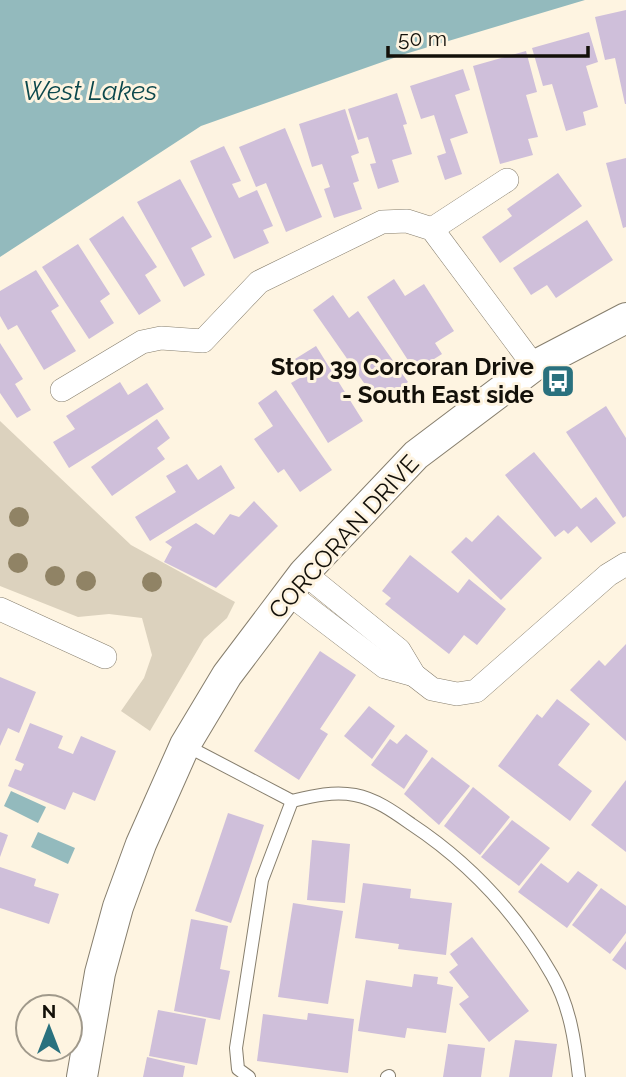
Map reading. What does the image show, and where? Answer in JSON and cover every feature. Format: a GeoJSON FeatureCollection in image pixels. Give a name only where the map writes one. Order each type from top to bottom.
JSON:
{"type":"FeatureCollection","features":[{"type":"Feature","properties":{"kind":"street"},"geometry":{"type":"LineString","coordinates":[[432,229],[507,180]]}},
{"type":"Feature","properties":{"kind":"street"},"geometry":{"type":"LineString","coordinates":[[62,390],[142,342],[161,338],[203,341],[259,282],[383,222],[407,220],[432,229],[534,366]]}},
{"type":"Feature","properties":{"kind":"street","name":"CORCORAN DRIVE"},"geometry":{"type":"LineString","coordinates":[[82,1077],[100,973],[118,907],[141,844],[185,745],[227,675],[296,583],[416,455],[534,366],[626,318]]}},
{"type":"Feature","properties":{"kind":"street"},"geometry":{"type":"LineString","coordinates":[[296,583],[399,650],[414,675],[432,690],[457,694],[476,691],[608,575],[626,564]]}},
{"type":"Feature","properties":{"kind":"street"},"geometry":{"type":"LineString","coordinates":[[0,609],[106,657]]}},
{"type":"Feature","properties":{"kind":"lane"},"geometry":{"type":"LineString","coordinates":[[185,745],[292,801],[326,793],[356,795],[385,806],[435,840],[481,879],[520,926],[553,976],[573,1030],[579,1077]]}},
{"type":"Feature","properties":{"kind":"lane"},"geometry":{"type":"LineString","coordinates":[[249,1077],[238,1069],[236,1048],[262,880],[292,801]]}},
{"type":"Feature","properties":{"kind":"shaded area"},"geometry":{"type":"Polygon","coordinates":[[[0,421],[131,545],[235,602],[227,618],[204,639],[150,731],[121,711],[144,678],[152,655],[142,618],[109,614],[78,617],[0,586],[0,421]]]}},
{"type":"Feature","properties":{"kind":"water","name":"West Lakes"},"geometry":{"type":"Polygon","coordinates":[[[0,0],[585,0],[405,54],[201,126],[0,257],[0,0]]]}},
{"type":"Feature","properties":{"kind":"water"},"geometry":{"type":"Polygon","coordinates":[[[11,791],[46,807],[38,823],[4,806],[11,791]]]}},
{"type":"Feature","properties":{"kind":"water"},"geometry":{"type":"Polygon","coordinates":[[[38,832],[75,848],[68,864],[31,847],[38,832]]]}},
{"type":"Feature","properties":{"kind":"building"},"geometry":{"type":"Polygon","coordinates":[[[626,10],[625,104],[615,58],[605,60],[595,17],[626,10]]]}},
{"type":"Feature","properties":{"kind":"building"},"geometry":{"type":"Polygon","coordinates":[[[589,32],[598,62],[586,66],[598,107],[583,112],[586,125],[566,131],[552,84],[543,86],[532,48],[589,32]]]}},
{"type":"Feature","properties":{"kind":"building"},"geometry":{"type":"Polygon","coordinates":[[[526,51],[537,92],[526,95],[538,137],[528,139],[533,155],[500,164],[473,66],[526,51]]]}},
{"type":"Feature","properties":{"kind":"building"},"geometry":{"type":"Polygon","coordinates":[[[463,69],[470,90],[455,95],[468,133],[450,139],[462,174],[445,180],[437,156],[446,153],[434,115],[421,119],[410,86],[463,69]]]}},
{"type":"Feature","properties":{"kind":"building"},"geometry":{"type":"Polygon","coordinates":[[[397,93],[407,124],[403,125],[412,154],[392,160],[399,182],[378,189],[370,164],[376,163],[368,137],[358,140],[348,109],[397,93]]]}},
{"type":"Feature","properties":{"kind":"building"},"geometry":{"type":"Polygon","coordinates":[[[345,109],[359,153],[351,156],[359,181],[353,183],[362,209],[334,218],[324,189],[330,187],[322,164],[312,167],[299,124],[345,109]]]}},
{"type":"Feature","properties":{"kind":"building"},"geometry":{"type":"Polygon","coordinates":[[[285,128],[322,217],[286,232],[266,183],[256,187],[239,147],[285,128]]]}},
{"type":"Feature","properties":{"kind":"building"},"geometry":{"type":"Polygon","coordinates":[[[224,146],[241,181],[232,184],[239,198],[257,190],[273,226],[263,230],[269,243],[234,259],[190,161],[224,146]]]}},
{"type":"Feature","properties":{"kind":"building"},"geometry":{"type":"Polygon","coordinates":[[[626,158],[626,227],[623,228],[606,163],[626,158]]]}},
{"type":"Feature","properties":{"kind":"building"},"geometry":{"type":"Polygon","coordinates":[[[558,173],[582,206],[500,263],[482,237],[512,216],[507,209],[558,173]]]}},
{"type":"Feature","properties":{"kind":"building"},"geometry":{"type":"Polygon","coordinates":[[[180,179],[212,237],[191,248],[205,275],[184,287],[137,202],[180,179]]]}},
{"type":"Feature","properties":{"kind":"building"},"geometry":{"type":"Polygon","coordinates":[[[123,216],[157,267],[145,275],[161,301],[139,315],[89,239],[123,216]]]}},
{"type":"Feature","properties":{"kind":"building"},"geometry":{"type":"Polygon","coordinates":[[[587,220],[613,260],[556,298],[547,285],[531,295],[513,268],[587,220]]]}},
{"type":"Feature","properties":{"kind":"building"},"geometry":{"type":"Polygon","coordinates":[[[78,244],[110,294],[100,301],[114,323],[89,339],[42,267],[78,244]]]}},
{"type":"Feature","properties":{"kind":"building"},"geometry":{"type":"Polygon","coordinates":[[[36,270],[59,306],[51,311],[76,351],[44,370],[17,325],[8,330],[0,316],[0,291],[36,270]]]}},
{"type":"Feature","properties":{"kind":"building"},"geometry":{"type":"Polygon","coordinates":[[[394,279],[405,296],[424,284],[454,331],[435,343],[442,354],[415,371],[367,297],[394,279]]]}},
{"type":"Feature","properties":{"kind":"building"},"geometry":{"type":"Polygon","coordinates":[[[333,295],[349,318],[358,311],[408,382],[378,403],[313,310],[333,295]]]}},
{"type":"Feature","properties":{"kind":"building"},"geometry":{"type":"Polygon","coordinates":[[[0,343],[23,379],[15,384],[31,410],[17,418],[0,393],[0,343]]]}},
{"type":"Feature","properties":{"kind":"building"},"geometry":{"type":"Polygon","coordinates":[[[316,346],[363,421],[328,443],[291,383],[305,375],[295,359],[316,346]]]}},
{"type":"Feature","properties":{"kind":"building"},"geometry":{"type":"Polygon","coordinates":[[[120,382],[128,395],[147,383],[164,409],[69,468],[53,442],[75,429],[66,416],[120,382]]]}},
{"type":"Feature","properties":{"kind":"building"},"geometry":{"type":"Polygon","coordinates":[[[276,390],[332,470],[300,492],[284,469],[278,473],[254,439],[273,426],[258,403],[276,390]]]}},
{"type":"Feature","properties":{"kind":"building"},"geometry":{"type":"Polygon","coordinates":[[[606,406],[626,438],[626,516],[623,518],[566,432],[606,406]]]}},
{"type":"Feature","properties":{"kind":"building"},"geometry":{"type":"Polygon","coordinates":[[[157,419],[170,438],[157,448],[165,459],[112,496],[91,467],[157,419]]]}},
{"type":"Feature","properties":{"kind":"building"},"geometry":{"type":"Polygon","coordinates":[[[534,452],[581,509],[596,497],[616,523],[591,543],[577,526],[568,534],[564,530],[555,537],[505,475],[534,452]]]}},
{"type":"Feature","properties":{"kind":"building"},"geometry":{"type":"Polygon","coordinates":[[[187,464],[198,480],[221,465],[235,488],[150,541],[135,517],[176,492],[166,476],[187,464]]]}},
{"type":"Feature","properties":{"kind":"building"},"geometry":{"type":"Polygon","coordinates":[[[254,501],[278,526],[216,588],[164,562],[172,547],[165,542],[196,523],[214,535],[230,514],[239,517],[254,501]]]}},
{"type":"Feature","properties":{"kind":"building"},"geometry":{"type":"Polygon","coordinates":[[[498,515],[542,558],[501,600],[451,552],[466,537],[472,542],[498,515]]]}},
{"type":"Feature","properties":{"kind":"building"},"geometry":{"type":"Polygon","coordinates":[[[410,555],[458,593],[469,579],[506,609],[477,645],[464,635],[449,654],[385,604],[391,598],[382,591],[410,555]]]}},
{"type":"Feature","properties":{"kind":"building"},"geometry":{"type":"Polygon","coordinates":[[[626,644],[626,741],[570,690],[599,660],[605,666],[626,644]]]}},
{"type":"Feature","properties":{"kind":"building"},"geometry":{"type":"Polygon","coordinates":[[[320,651],[356,675],[320,729],[328,734],[299,780],[254,751],[320,651]]]}},
{"type":"Feature","properties":{"kind":"building"},"geometry":{"type":"Polygon","coordinates":[[[0,677],[36,692],[19,733],[8,728],[0,746],[0,677]]]}},
{"type":"Feature","properties":{"kind":"building"},"geometry":{"type":"Polygon","coordinates":[[[557,699],[590,724],[558,765],[592,791],[570,821],[498,766],[537,714],[542,718],[557,699]]]}},
{"type":"Feature","properties":{"kind":"building"},"geometry":{"type":"Polygon","coordinates":[[[369,706],[395,726],[372,759],[344,736],[369,706]]]}},
{"type":"Feature","properties":{"kind":"building"},"geometry":{"type":"Polygon","coordinates":[[[30,723],[63,736],[58,748],[73,754],[81,736],[116,751],[95,801],[73,792],[65,810],[8,786],[15,769],[21,771],[24,764],[15,760],[30,723]]]}},
{"type":"Feature","properties":{"kind":"building"},"geometry":{"type":"Polygon","coordinates":[[[406,734],[428,751],[404,789],[371,765],[390,739],[397,744],[406,734]]]}},
{"type":"Feature","properties":{"kind":"building"},"geometry":{"type":"Polygon","coordinates":[[[432,757],[470,786],[439,825],[404,794],[432,757]]]}},
{"type":"Feature","properties":{"kind":"building"},"geometry":{"type":"Polygon","coordinates":[[[626,780],[626,852],[591,825],[626,780]]]}},
{"type":"Feature","properties":{"kind":"building"},"geometry":{"type":"Polygon","coordinates":[[[473,787],[510,817],[480,855],[444,826],[473,787]]]}},
{"type":"Feature","properties":{"kind":"building"},"geometry":{"type":"Polygon","coordinates":[[[228,813],[264,825],[231,923],[195,911],[228,813]]]}},
{"type":"Feature","properties":{"kind":"building"},"geometry":{"type":"Polygon","coordinates":[[[512,820],[550,848],[519,886],[481,857],[512,820]]]}},
{"type":"Feature","properties":{"kind":"building"},"geometry":{"type":"Polygon","coordinates":[[[0,832],[8,835],[0,857],[0,832]]]}},
{"type":"Feature","properties":{"kind":"building"},"geometry":{"type":"Polygon","coordinates":[[[312,840],[350,844],[345,903],[307,900],[312,840]]]}},
{"type":"Feature","properties":{"kind":"building"},"geometry":{"type":"Polygon","coordinates":[[[541,863],[568,883],[578,871],[598,885],[567,928],[518,892],[541,863]]]}},
{"type":"Feature","properties":{"kind":"building"},"geometry":{"type":"Polygon","coordinates":[[[0,867],[36,879],[34,886],[59,894],[49,924],[0,908],[0,867]]]}},
{"type":"Feature","properties":{"kind":"building"},"geometry":{"type":"Polygon","coordinates":[[[363,883],[411,889],[410,898],[452,903],[446,955],[398,949],[399,944],[355,938],[363,883]]]}},
{"type":"Feature","properties":{"kind":"building"},"geometry":{"type":"Polygon","coordinates":[[[601,888],[626,906],[626,933],[610,954],[572,925],[601,888]]]}},
{"type":"Feature","properties":{"kind":"building"},"geometry":{"type":"Polygon","coordinates":[[[293,903],[343,911],[328,1004],[278,997],[293,903]]]}},
{"type":"Feature","properties":{"kind":"building"},"geometry":{"type":"Polygon","coordinates":[[[191,919],[228,926],[220,969],[230,971],[220,1020],[174,1011],[191,919]]]}},
{"type":"Feature","properties":{"kind":"building"},"geometry":{"type":"Polygon","coordinates":[[[472,937],[529,1011],[489,1042],[459,1004],[469,997],[449,972],[458,965],[450,954],[472,937]]]}},
{"type":"Feature","properties":{"kind":"building"},"geometry":{"type":"Polygon","coordinates":[[[626,941],[626,970],[612,960],[626,941]]]}},
{"type":"Feature","properties":{"kind":"building"},"geometry":{"type":"Polygon","coordinates":[[[414,974],[438,977],[437,984],[453,987],[446,1033],[407,1028],[405,1038],[358,1031],[366,980],[412,987],[414,974]]]}},
{"type":"Feature","properties":{"kind":"building"},"geometry":{"type":"Polygon","coordinates":[[[158,1010],[206,1019],[197,1065],[149,1056],[158,1010]]]}},
{"type":"Feature","properties":{"kind":"building"},"geometry":{"type":"Polygon","coordinates":[[[308,1013],[354,1019],[348,1073],[257,1061],[263,1014],[307,1020],[308,1013]]]}},
{"type":"Feature","properties":{"kind":"building"},"geometry":{"type":"Polygon","coordinates":[[[515,1040],[557,1044],[552,1077],[509,1077],[515,1040]]]}},
{"type":"Feature","properties":{"kind":"building"},"geometry":{"type":"Polygon","coordinates":[[[448,1044],[485,1048],[481,1077],[443,1077],[448,1044]]]}},
{"type":"Feature","properties":{"kind":"building"},"geometry":{"type":"Polygon","coordinates":[[[147,1057],[185,1066],[183,1077],[143,1077],[147,1057]]]}},
{"type":"Feature","properties":{"kind":"place","name":"Stop 39 Corcoran Drive - South East side"},"geometry":{"type":"Point","coordinates":[558,381]}}]}
